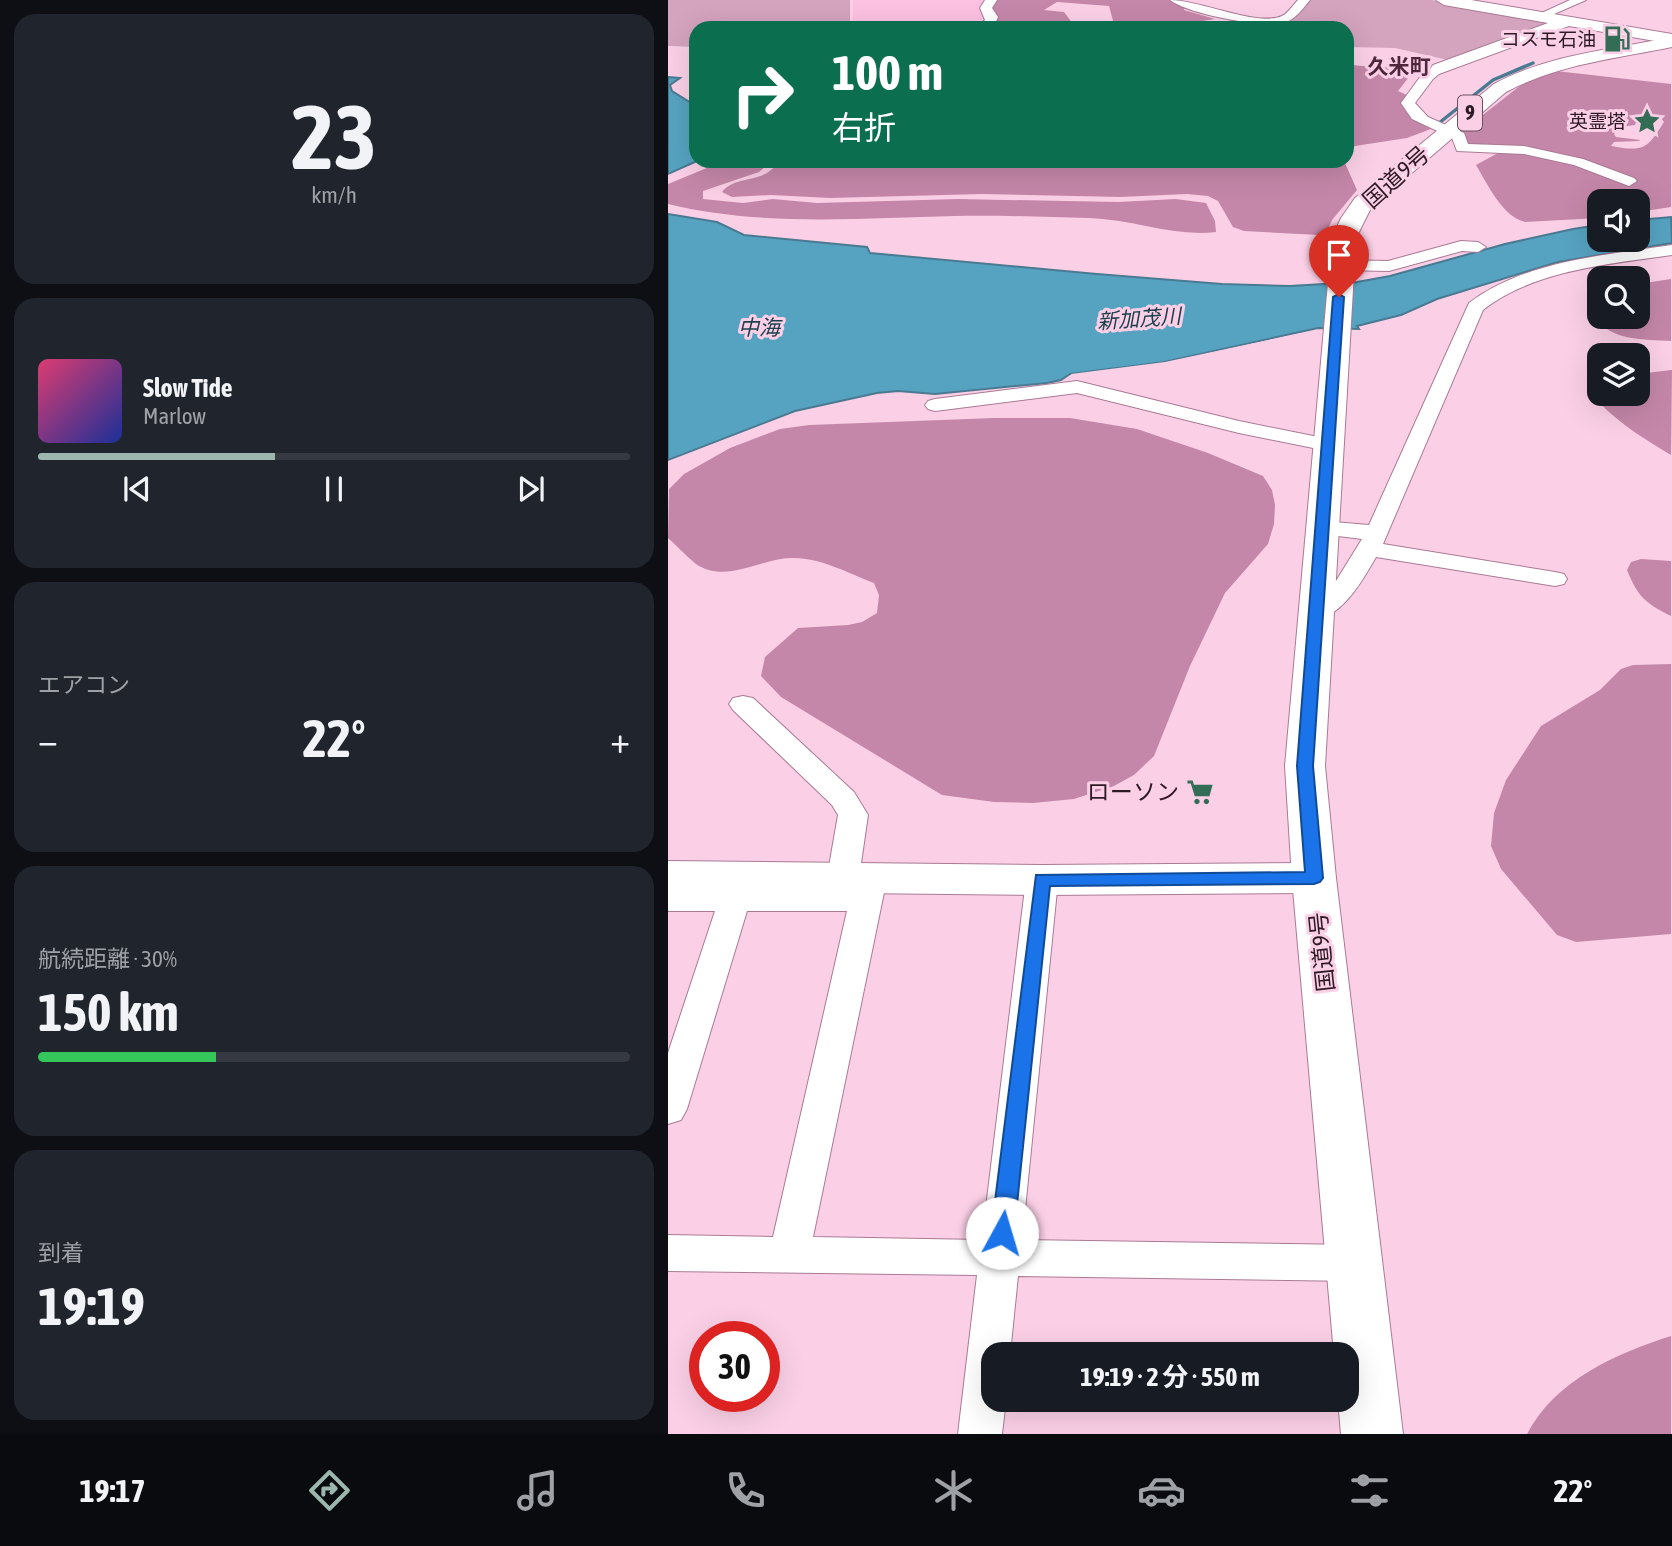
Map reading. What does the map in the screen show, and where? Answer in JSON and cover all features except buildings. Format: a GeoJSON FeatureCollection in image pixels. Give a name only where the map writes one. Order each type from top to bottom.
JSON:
{"type":"FeatureCollection","features":[{"type":"Feature","properties":{"kind":"main road"},"geometry":{"type":"LineString","coordinates":[[1444,0],[1671,40]]}},
{"type":"Feature","properties":{"kind":"main road"},"geometry":{"type":"LineString","coordinates":[[1439,69],[1569,21]]}},
{"type":"Feature","properties":{"kind":"main road","name":"国道9号"},"geometry":{"type":"LineString","coordinates":[[1372,1434],[1314,878],[1305,766],[1344,238],[1352,218],[1363,203],[1500,88],[1551,63],[1671,40]]}},
{"type":"Feature","properties":{"kind":"main road"},"geometry":{"type":"LineString","coordinates":[[668,876],[739,889],[1042,880],[1314,878]]}},
{"type":"Feature","properties":{"kind":"street"},"geometry":{"type":"LineString","coordinates":[[991,0],[986,8],[992,17],[991,21]]}},
{"type":"Feature","properties":{"kind":"street"},"geometry":{"type":"LineString","coordinates":[[1176,0],[1228,15],[1267,20],[1286,19],[1304,0]]}},
{"type":"Feature","properties":{"kind":"street"},"geometry":{"type":"LineString","coordinates":[[1541,16],[1580,0]]}},
{"type":"Feature","properties":{"kind":"street"},"geometry":{"type":"LineString","coordinates":[[1228,15],[1231,11],[1243,8]]}},
{"type":"Feature","properties":{"kind":"street"},"geometry":{"type":"LineString","coordinates":[[1439,69],[1428,76],[1408,103],[1411,111],[1421,120],[1450,128],[1460,136],[1462,148],[1524,150],[1578,162],[1629,181]]}},
{"type":"Feature","properties":{"kind":"street"},"geometry":{"type":"LineString","coordinates":[[1340,271],[1389,266],[1461,246],[1478,247]]}},
{"type":"Feature","properties":{"kind":"street"},"geometry":{"type":"LineString","coordinates":[[1316,613],[1338,596],[1358,570],[1475,307],[1484,296],[1501,288],[1596,261],[1671,250]]}},
{"type":"Feature","properties":{"kind":"street"},"geometry":{"type":"LineString","coordinates":[[935,405],[1077,387],[1240,427],[1328,444]]}},
{"type":"Feature","properties":{"kind":"street"},"geometry":{"type":"LineString","coordinates":[[1322,528],[1555,579]]}},
{"type":"Feature","properties":{"kind":"street"},"geometry":{"type":"LineString","coordinates":[[743,704],[843,799],[853,815],[860,885],[789,1255]]}},
{"type":"Feature","properties":{"kind":"street"},"geometry":{"type":"LineString","coordinates":[[980,1434],[1042,880]]}},
{"type":"Feature","properties":{"kind":"street"},"geometry":{"type":"LineString","coordinates":[[668,900],[739,889],[668,1109]]}},
{"type":"Feature","properties":{"kind":"street"},"geometry":{"type":"LineString","coordinates":[[668,1253],[1355,1263]]}},
{"type":"Feature","properties":{"kind":"shaded area"},"geometry":{"type":"Polygon","coordinates":[[[668,0],[850,0],[850,21],[689,21],[689,47],[668,46],[668,0]]]}},
{"type":"Feature","properties":{"kind":"shaded area"},"geometry":{"type":"Polygon","coordinates":[[[853,0],[985,0],[982,4],[987,21],[853,21],[853,0]]]}},
{"type":"Feature","properties":{"kind":"shaded area"},"geometry":{"type":"Polygon","coordinates":[[[994,0],[1171,0],[1186,5],[1184,10],[1215,19],[1113,21],[1109,6],[1057,2],[1044,10],[1064,12],[1071,21],[993,21],[991,9],[994,0]]]}},
{"type":"Feature","properties":{"kind":"shaded area"},"geometry":{"type":"Polygon","coordinates":[[[1310,0],[1431,0],[1547,19],[1552,23],[1448,60],[1395,48],[1354,47],[1354,21],[1281,21],[1298,12],[1310,0]]]}},
{"type":"Feature","properties":{"kind":"shaded area"},"geometry":{"type":"Polygon","coordinates":[[[1240,18],[1265,21],[1227,20],[1240,18]]]}},
{"type":"Feature","properties":{"kind":"shaded area"},"geometry":{"type":"Polygon","coordinates":[[[1354,65],[1422,71],[1409,77],[1398,91],[1407,95],[1404,109],[1415,119],[1436,127],[1407,138],[1355,146],[1354,65]]]}},
{"type":"Feature","properties":{"kind":"shaded area"},"geometry":{"type":"Polygon","coordinates":[[[1556,71],[1671,84],[1671,207],[1650,210],[1650,189],[1587,189],[1587,219],[1525,222],[1509,213],[1496,199],[1476,165],[1498,153],[1468,144],[1461,132],[1521,85],[1556,71]],[[1638,117],[1635,125],[1621,127],[1614,134],[1616,137],[1640,140],[1614,142],[1611,146],[1631,149],[1644,146],[1664,122],[1661,118],[1638,117]]]}},
{"type":"Feature","properties":{"kind":"shaded area"},"geometry":{"type":"Polygon","coordinates":[[[707,168],[764,168],[703,191],[703,199],[743,203],[773,199],[817,203],[958,199],[1118,202],[1176,199],[1206,203],[1215,221],[1216,232],[1184,232],[1089,218],[972,216],[811,219],[739,216],[668,204],[668,184],[707,168]]]}},
{"type":"Feature","properties":{"kind":"shaded area"},"geometry":{"type":"Polygon","coordinates":[[[773,168],[1347,168],[1357,190],[1332,220],[1326,234],[1319,235],[1244,231],[1233,227],[1218,201],[1208,196],[1187,194],[1120,197],[982,194],[830,198],[771,195],[732,197],[722,192],[728,186],[773,168]]]}},
{"type":"Feature","properties":{"kind":"shaded area"},"geometry":{"type":"Polygon","coordinates":[[[1671,279],[1671,341],[1639,339],[1608,330],[1650,329],[1650,282],[1671,279]]]}},
{"type":"Feature","properties":{"kind":"shaded area"},"geometry":{"type":"Polygon","coordinates":[[[1672,370],[1671,455],[1603,406],[1650,406],[1650,373],[1672,370]]]}},
{"type":"Feature","properties":{"kind":"shaded area"},"geometry":{"type":"Polygon","coordinates":[[[1070,418],[1137,429],[1208,453],[1263,476],[1272,490],[1275,505],[1274,524],[1268,544],[1225,593],[1190,666],[1154,756],[1134,775],[1114,786],[1074,799],[1033,803],[994,802],[942,795],[781,697],[761,676],[765,657],[798,628],[848,625],[862,622],[877,613],[879,595],[874,583],[833,566],[802,558],[779,559],[731,571],[707,570],[696,564],[668,538],[669,489],[684,474],[730,448],[780,429],[809,425],[1070,418]]]}},
{"type":"Feature","properties":{"kind":"shaded area"},"geometry":{"type":"Polygon","coordinates":[[[1641,559],[1671,561],[1671,616],[1649,603],[1635,587],[1627,570],[1631,562],[1641,559]]]}},
{"type":"Feature","properties":{"kind":"shaded area"},"geometry":{"type":"Polygon","coordinates":[[[1671,664],[1671,934],[1576,942],[1557,935],[1501,869],[1491,846],[1494,813],[1506,780],[1541,726],[1600,690],[1621,669],[1633,665],[1671,664]]]}},
{"type":"Feature","properties":{"kind":"shaded area"},"geometry":{"type":"Polygon","coordinates":[[[1671,1336],[1671,1434],[1527,1434],[1554,1398],[1589,1371],[1630,1351],[1671,1336]]]}},
{"type":"Feature","properties":{"kind":"water"},"geometry":{"type":"Polygon","coordinates":[[[668,77],[680,78],[670,85],[672,91],[689,102],[689,165],[668,174],[668,77]]]}},
{"type":"Feature","properties":{"kind":"water","name":"中海"},"geometry":{"type":"Polygon","coordinates":[[[668,214],[717,222],[744,235],[867,247],[870,253],[1222,284],[1290,286],[1357,282],[1390,276],[1505,244],[1587,227],[1587,252],[1618,252],[1558,262],[1437,299],[1401,315],[1357,326],[1359,329],[1318,328],[1164,362],[1070,374],[1061,380],[1047,383],[935,394],[898,391],[877,393],[795,411],[668,460],[668,214]]]}},
{"type":"Feature","properties":{"kind":"water","name":"中海"},"geometry":{"type":"Polygon","coordinates":[[[1671,217],[1672,243],[1650,247],[1650,219],[1671,217]]]}},
{"type":"Feature","properties":{"kind":"pier"},"geometry":{"type":"Polygon","coordinates":[[[1302,333],[1303,336],[1164,365],[1072,377],[1071,374],[1165,362],[1302,333]]]}},
{"type":"Feature","properties":{"kind":"waterway"},"geometry":{"type":"LineString","coordinates":[[1439,123],[1493,80],[1533,63]]}},
{"type":"Feature","properties":{"kind":"place","name":"コスモ石油"},"geometry":{"type":"Point","coordinates":[1617,39]}},
{"type":"Feature","properties":{"kind":"place","name":"英霊塔"},"geometry":{"type":"Point","coordinates":[1647,121]}},
{"type":"Feature","properties":{"kind":"place","name":"ローソン"},"geometry":{"type":"Point","coordinates":[1200,792]}},
{"type":"Feature","properties":{"kind":"district","name":"久米町"},"geometry":{"type":"Point","coordinates":[1399,67]}},
{"type":"Feature","properties":{"kind":"route"},"geometry":{"type":"LineString","coordinates":[[1002,1233],[1042,880],[1314,878],[1305,766],[1339,297]]}},
{"type":"Feature","properties":{"kind":"water label","name":"新加茂川"},"geometry":{"type":"Point","coordinates":[1139,319]}}]}
